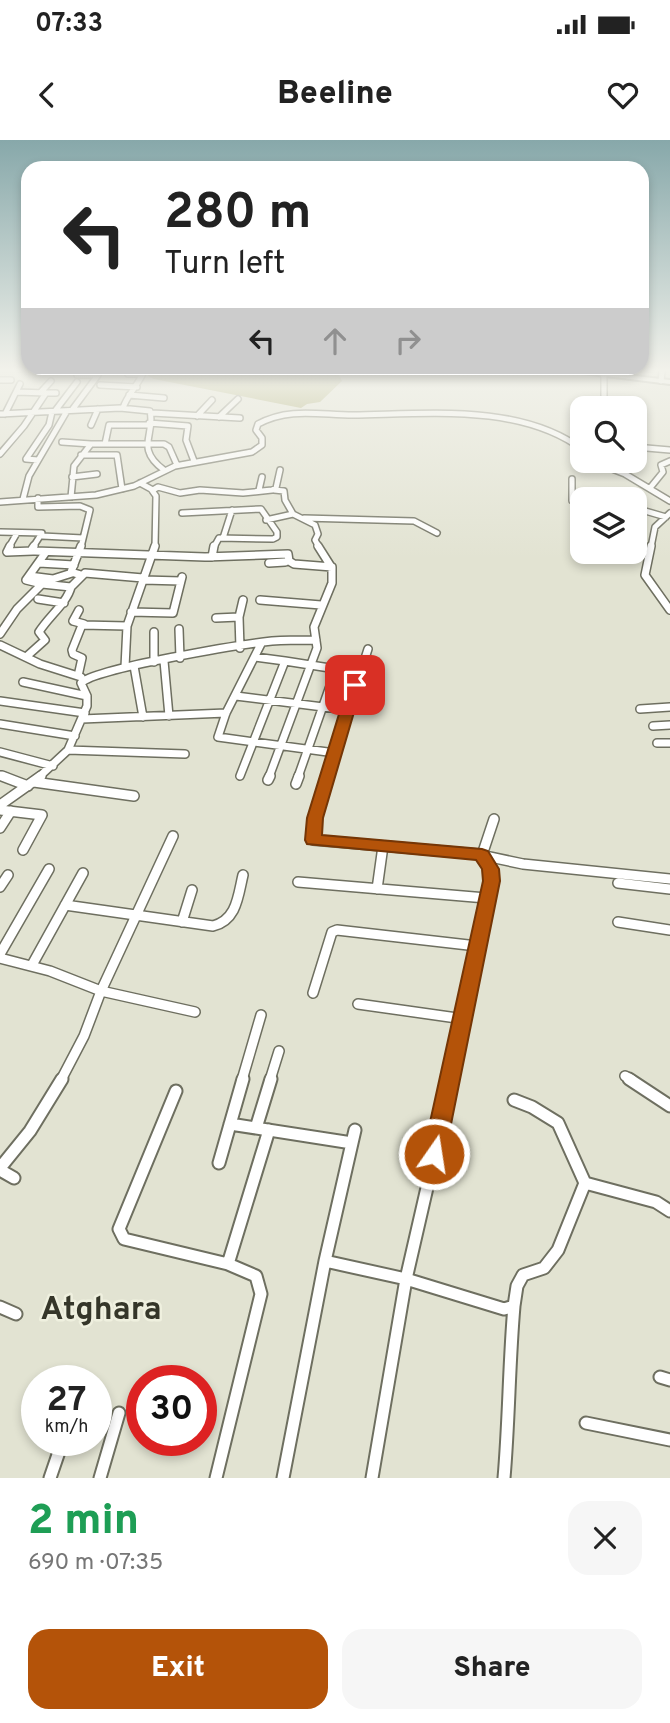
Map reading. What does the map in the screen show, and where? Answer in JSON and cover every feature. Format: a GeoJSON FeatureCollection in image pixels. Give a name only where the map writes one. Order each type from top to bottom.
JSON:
{"type":"FeatureCollection","features":[{"type":"Feature","properties":{"kind":"street"},"geometry":{"type":"LineString","coordinates":[[1,452],[18,433]]}},
{"type":"Feature","properties":{"kind":"street"},"geometry":{"type":"LineString","coordinates":[[38,460],[26,459],[43,433]]}},
{"type":"Feature","properties":{"kind":"street"},"geometry":{"type":"LineString","coordinates":[[23,499],[24,489],[38,460],[58,433]]}},
{"type":"Feature","properties":{"kind":"street"},"geometry":{"type":"LineString","coordinates":[[105,444],[107,433]]}},
{"type":"Feature","properties":{"kind":"street"},"geometry":{"type":"LineString","coordinates":[[148,433],[152,460],[164,470]]}},
{"type":"Feature","properties":{"kind":"street"},"geometry":{"type":"LineString","coordinates":[[187,433],[186,440],[194,461]]}},
{"type":"Feature","properties":{"kind":"street"},"geometry":{"type":"LineString","coordinates":[[38,502],[122,489],[177,465],[257,450],[262,443],[258,433]]}},
{"type":"Feature","properties":{"kind":"street"},"geometry":{"type":"LineString","coordinates":[[62,442],[167,445],[177,465]]}},
{"type":"Feature","properties":{"kind":"street"},"geometry":{"type":"LineString","coordinates":[[71,497],[72,477],[81,455],[91,444]]}},
{"type":"Feature","properties":{"kind":"street"},"geometry":{"type":"LineString","coordinates":[[647,448],[670,450]]}},
{"type":"Feature","properties":{"kind":"street"},"geometry":{"type":"LineString","coordinates":[[81,455],[117,455],[122,489]]}},
{"type":"Feature","properties":{"kind":"street"},"geometry":{"type":"LineString","coordinates":[[650,488],[663,472],[661,465],[670,461]]}},
{"type":"Feature","properties":{"kind":"street"},"geometry":{"type":"LineString","coordinates":[[274,490],[280,470]]}},
{"type":"Feature","properties":{"kind":"street"},"geometry":{"type":"LineString","coordinates":[[622,473],[670,501]]}},
{"type":"Feature","properties":{"kind":"street"},"geometry":{"type":"LineString","coordinates":[[72,477],[97,474]]}},
{"type":"Feature","properties":{"kind":"street"},"geometry":{"type":"LineString","coordinates":[[260,490],[262,477]]}},
{"type":"Feature","properties":{"kind":"street"},"geometry":{"type":"LineString","coordinates":[[572,479],[572,487]]}},
{"type":"Feature","properties":{"kind":"street"},"geometry":{"type":"LineString","coordinates":[[140,483],[153,490],[157,501],[154,508],[156,544],[127,626],[130,667],[143,717]]}},
{"type":"Feature","properties":{"kind":"street"},"geometry":{"type":"LineString","coordinates":[[153,490],[158,487],[170,488],[177,493],[202,490],[243,493],[260,490],[284,491],[285,500],[293,514],[315,525],[318,534],[315,540],[333,569],[332,583],[321,605],[313,632],[317,648],[268,780]]}},
{"type":"Feature","properties":{"kind":"street"},"geometry":{"type":"LineString","coordinates":[[0,502],[23,499],[89,508],[90,515],[72,573]]}},
{"type":"Feature","properties":{"kind":"street"},"geometry":{"type":"LineString","coordinates":[[182,513],[261,509],[277,533],[275,538],[223,538],[215,541],[214,560]]}},
{"type":"Feature","properties":{"kind":"street"},"geometry":{"type":"LineString","coordinates":[[223,538],[232,510]]}},
{"type":"Feature","properties":{"kind":"street"},"geometry":{"type":"LineString","coordinates":[[647,511],[668,515],[653,532],[645,575],[670,610]]}},
{"type":"Feature","properties":{"kind":"street"},"geometry":{"type":"LineString","coordinates":[[266,520],[293,514]]}},
{"type":"Feature","properties":{"kind":"street"},"geometry":{"type":"LineString","coordinates":[[304,519],[414,521],[437,533]]}},
{"type":"Feature","properties":{"kind":"street"},"geometry":{"type":"LineString","coordinates":[[0,532],[83,538]]}},
{"type":"Feature","properties":{"kind":"street"},"geometry":{"type":"LineString","coordinates":[[17,533],[7,552],[153,554],[214,560],[288,554],[284,571]]}},
{"type":"Feature","properties":{"kind":"street"},"geometry":{"type":"LineString","coordinates":[[33,551],[42,536]]}},
{"type":"Feature","properties":{"kind":"street"},"geometry":{"type":"LineString","coordinates":[[46,552],[27,581],[71,587]]}},
{"type":"Feature","properties":{"kind":"street"},"geometry":{"type":"LineString","coordinates":[[269,562],[330,565]]}},
{"type":"Feature","properties":{"kind":"street"},"geometry":{"type":"LineString","coordinates":[[39,563],[74,565]]}},
{"type":"Feature","properties":{"kind":"street"},"geometry":{"type":"LineString","coordinates":[[29,576],[53,579],[72,573],[85,573],[143,579],[181,579],[173,613],[131,612]]}},
{"type":"Feature","properties":{"kind":"street"},"geometry":{"type":"LineString","coordinates":[[26,657],[45,640],[39,632],[50,614],[64,603],[71,587],[81,575]]}},
{"type":"Feature","properties":{"kind":"street"},"geometry":{"type":"LineString","coordinates":[[0,635],[17,609],[42,584]]}},
{"type":"Feature","properties":{"kind":"street"},"geometry":{"type":"LineString","coordinates":[[37,599],[64,603]]}},
{"type":"Feature","properties":{"kind":"street"},"geometry":{"type":"LineString","coordinates":[[240,648],[239,617],[243,600]]}},
{"type":"Feature","properties":{"kind":"street"},"geometry":{"type":"LineString","coordinates":[[260,600],[321,605]]}},
{"type":"Feature","properties":{"kind":"street"},"geometry":{"type":"LineString","coordinates":[[79,610],[73,621],[127,626]]}},
{"type":"Feature","properties":{"kind":"street"},"geometry":{"type":"LineString","coordinates":[[216,618],[239,617]]}},
{"type":"Feature","properties":{"kind":"street"},"geometry":{"type":"LineString","coordinates":[[0,807],[52,766],[68,750],[75,736],[87,696],[81,683],[82,658],[72,650],[84,624]]}},
{"type":"Feature","properties":{"kind":"street"},"geometry":{"type":"LineString","coordinates":[[179,629],[180,658]]}},
{"type":"Feature","properties":{"kind":"street"},"geometry":{"type":"LineString","coordinates":[[154,632],[154,663]]}},
{"type":"Feature","properties":{"kind":"street"},"geometry":{"type":"LineString","coordinates":[[0,645],[40,664],[82,677],[273,641],[316,640]]}},
{"type":"Feature","properties":{"kind":"street"},"geometry":{"type":"LineString","coordinates":[[261,644],[226,713],[218,737],[335,752]]}},
{"type":"Feature","properties":{"kind":"street"},"geometry":{"type":"LineString","coordinates":[[368,649],[315,818],[313,840],[482,855],[523,864],[670,879]]}},
{"type":"Feature","properties":{"kind":"street"},"geometry":{"type":"LineString","coordinates":[[255,657],[335,669],[296,784]]}},
{"type":"Feature","properties":{"kind":"street"},"geometry":{"type":"LineString","coordinates":[[164,661],[169,716]]}},
{"type":"Feature","properties":{"kind":"street"},"geometry":{"type":"LineString","coordinates":[[240,776],[285,661]]}},
{"type":"Feature","properties":{"kind":"street"},"geometry":{"type":"LineString","coordinates":[[23,682],[87,696]]}},
{"type":"Feature","properties":{"kind":"street"},"geometry":{"type":"LineString","coordinates":[[236,696],[339,709]]}},
{"type":"Feature","properties":{"kind":"street"},"geometry":{"type":"LineString","coordinates":[[0,701],[83,716],[143,717],[226,713]]}},
{"type":"Feature","properties":{"kind":"street"},"geometry":{"type":"LineString","coordinates":[[640,709],[670,707]]}},
{"type":"Feature","properties":{"kind":"street"},"geometry":{"type":"LineString","coordinates":[[0,724],[75,736]]}},
{"type":"Feature","properties":{"kind":"street"},"geometry":{"type":"LineString","coordinates":[[653,726],[670,725]]}},
{"type":"Feature","properties":{"kind":"street"},"geometry":{"type":"LineString","coordinates":[[657,743],[670,743]]}},
{"type":"Feature","properties":{"kind":"street"},"geometry":{"type":"LineString","coordinates":[[68,750],[185,754]]}},
{"type":"Feature","properties":{"kind":"street"},"geometry":{"type":"LineString","coordinates":[[0,752],[52,766]]}},
{"type":"Feature","properties":{"kind":"street"},"geometry":{"type":"LineString","coordinates":[[0,775],[31,784],[134,796]]}},
{"type":"Feature","properties":{"kind":"street"},"geometry":{"type":"LineString","coordinates":[[0,807],[10,811],[42,814],[23,850]]}},
{"type":"Feature","properties":{"kind":"street"},"geometry":{"type":"LineString","coordinates":[[0,828],[10,811]]}},
{"type":"Feature","properties":{"kind":"street"},"geometry":{"type":"LineString","coordinates":[[372,1478],[406,1279],[464,1019],[486,898],[492,881],[490,869],[482,855],[494,819]]}},
{"type":"Feature","properties":{"kind":"street"},"geometry":{"type":"LineString","coordinates":[[14,1178],[0,1169],[19,1148],[53,1093],[95,1010],[101,991],[173,836]]}},
{"type":"Feature","properties":{"kind":"street"},"geometry":{"type":"LineString","coordinates":[[373,892],[383,846]]}},
{"type":"Feature","properties":{"kind":"street"},"geometry":{"type":"LineString","coordinates":[[49,869],[0,956],[101,991],[195,1012]]}},
{"type":"Feature","properties":{"kind":"street"},"geometry":{"type":"LineString","coordinates":[[32,965],[83,873]]}},
{"type":"Feature","properties":{"kind":"street"},"geometry":{"type":"LineString","coordinates":[[0,887],[8,875]]}},
{"type":"Feature","properties":{"kind":"street"},"geometry":{"type":"LineString","coordinates":[[65,905],[213,926],[229,922],[243,875]]}},
{"type":"Feature","properties":{"kind":"street"},"geometry":{"type":"LineString","coordinates":[[298,882],[373,892],[486,898]]}},
{"type":"Feature","properties":{"kind":"street"},"geometry":{"type":"LineString","coordinates":[[618,883],[670,888]]}},
{"type":"Feature","properties":{"kind":"street"},"geometry":{"type":"LineString","coordinates":[[182,922],[192,890]]}},
{"type":"Feature","properties":{"kind":"street"},"geometry":{"type":"LineString","coordinates":[[618,922],[670,930]]}},
{"type":"Feature","properties":{"kind":"street"},"geometry":{"type":"LineString","coordinates":[[313,993],[332,932],[337,930],[477,946]]}},
{"type":"Feature","properties":{"kind":"street"},"geometry":{"type":"LineString","coordinates":[[358,1004],[464,1019]]}},
{"type":"Feature","properties":{"kind":"street"},"geometry":{"type":"LineString","coordinates":[[219,1163],[261,1015]]}},
{"type":"Feature","properties":{"kind":"street"},"geometry":{"type":"LineString","coordinates":[[228,1264],[263,1129],[279,1051]]}},
{"type":"Feature","properties":{"kind":"street"},"geometry":{"type":"LineString","coordinates":[[625,1076],[670,1106]]}},
{"type":"Feature","properties":{"kind":"street"},"geometry":{"type":"LineString","coordinates":[[176,1091],[118,1230],[124,1239],[228,1264],[255,1273],[261,1282],[261,1294],[216,1478]]}},
{"type":"Feature","properties":{"kind":"street"},"geometry":{"type":"LineString","coordinates":[[504,1478],[509,1418],[508,1371],[517,1286],[523,1275],[542,1270],[575,1216],[585,1183],[558,1123],[532,1107],[514,1100]]}},
{"type":"Feature","properties":{"kind":"street"},"geometry":{"type":"LineString","coordinates":[[230,1124],[352,1143]]}},
{"type":"Feature","properties":{"kind":"street"},"geometry":{"type":"LineString","coordinates":[[283,1478],[325,1261],[355,1130]]}},
{"type":"Feature","properties":{"kind":"street"},"geometry":{"type":"LineString","coordinates":[[585,1183],[656,1202],[670,1211]]}},
{"type":"Feature","properties":{"kind":"street"},"geometry":{"type":"LineString","coordinates":[[325,1261],[406,1279],[495,1308],[514,1306]]}},
{"type":"Feature","properties":{"kind":"street"},"geometry":{"type":"LineString","coordinates":[[0,1307],[16,1314]]}},
{"type":"Feature","properties":{"kind":"street"},"geometry":{"type":"LineString","coordinates":[[100,1478],[119,1413]]}},
{"type":"Feature","properties":{"kind":"street"},"geometry":{"type":"LineString","coordinates":[[586,1423],[670,1440]]}},
{"type":"Feature","properties":{"kind":"street"},"geometry":{"type":"LineString","coordinates":[[50,1478],[58,1456]]}},
{"type":"Feature","properties":{"kind":"district","name":"Atghara"},"geometry":{"type":"Point","coordinates":[101,1308]}},
{"type":"Feature","properties":{"kind":"route"},"geometry":{"type":"LineString","coordinates":[[355,685],[352,704],[315,818],[313,840],[476,854],[482,855],[490,869],[492,881],[486,898],[463,1029],[434,1154]]}}]}
